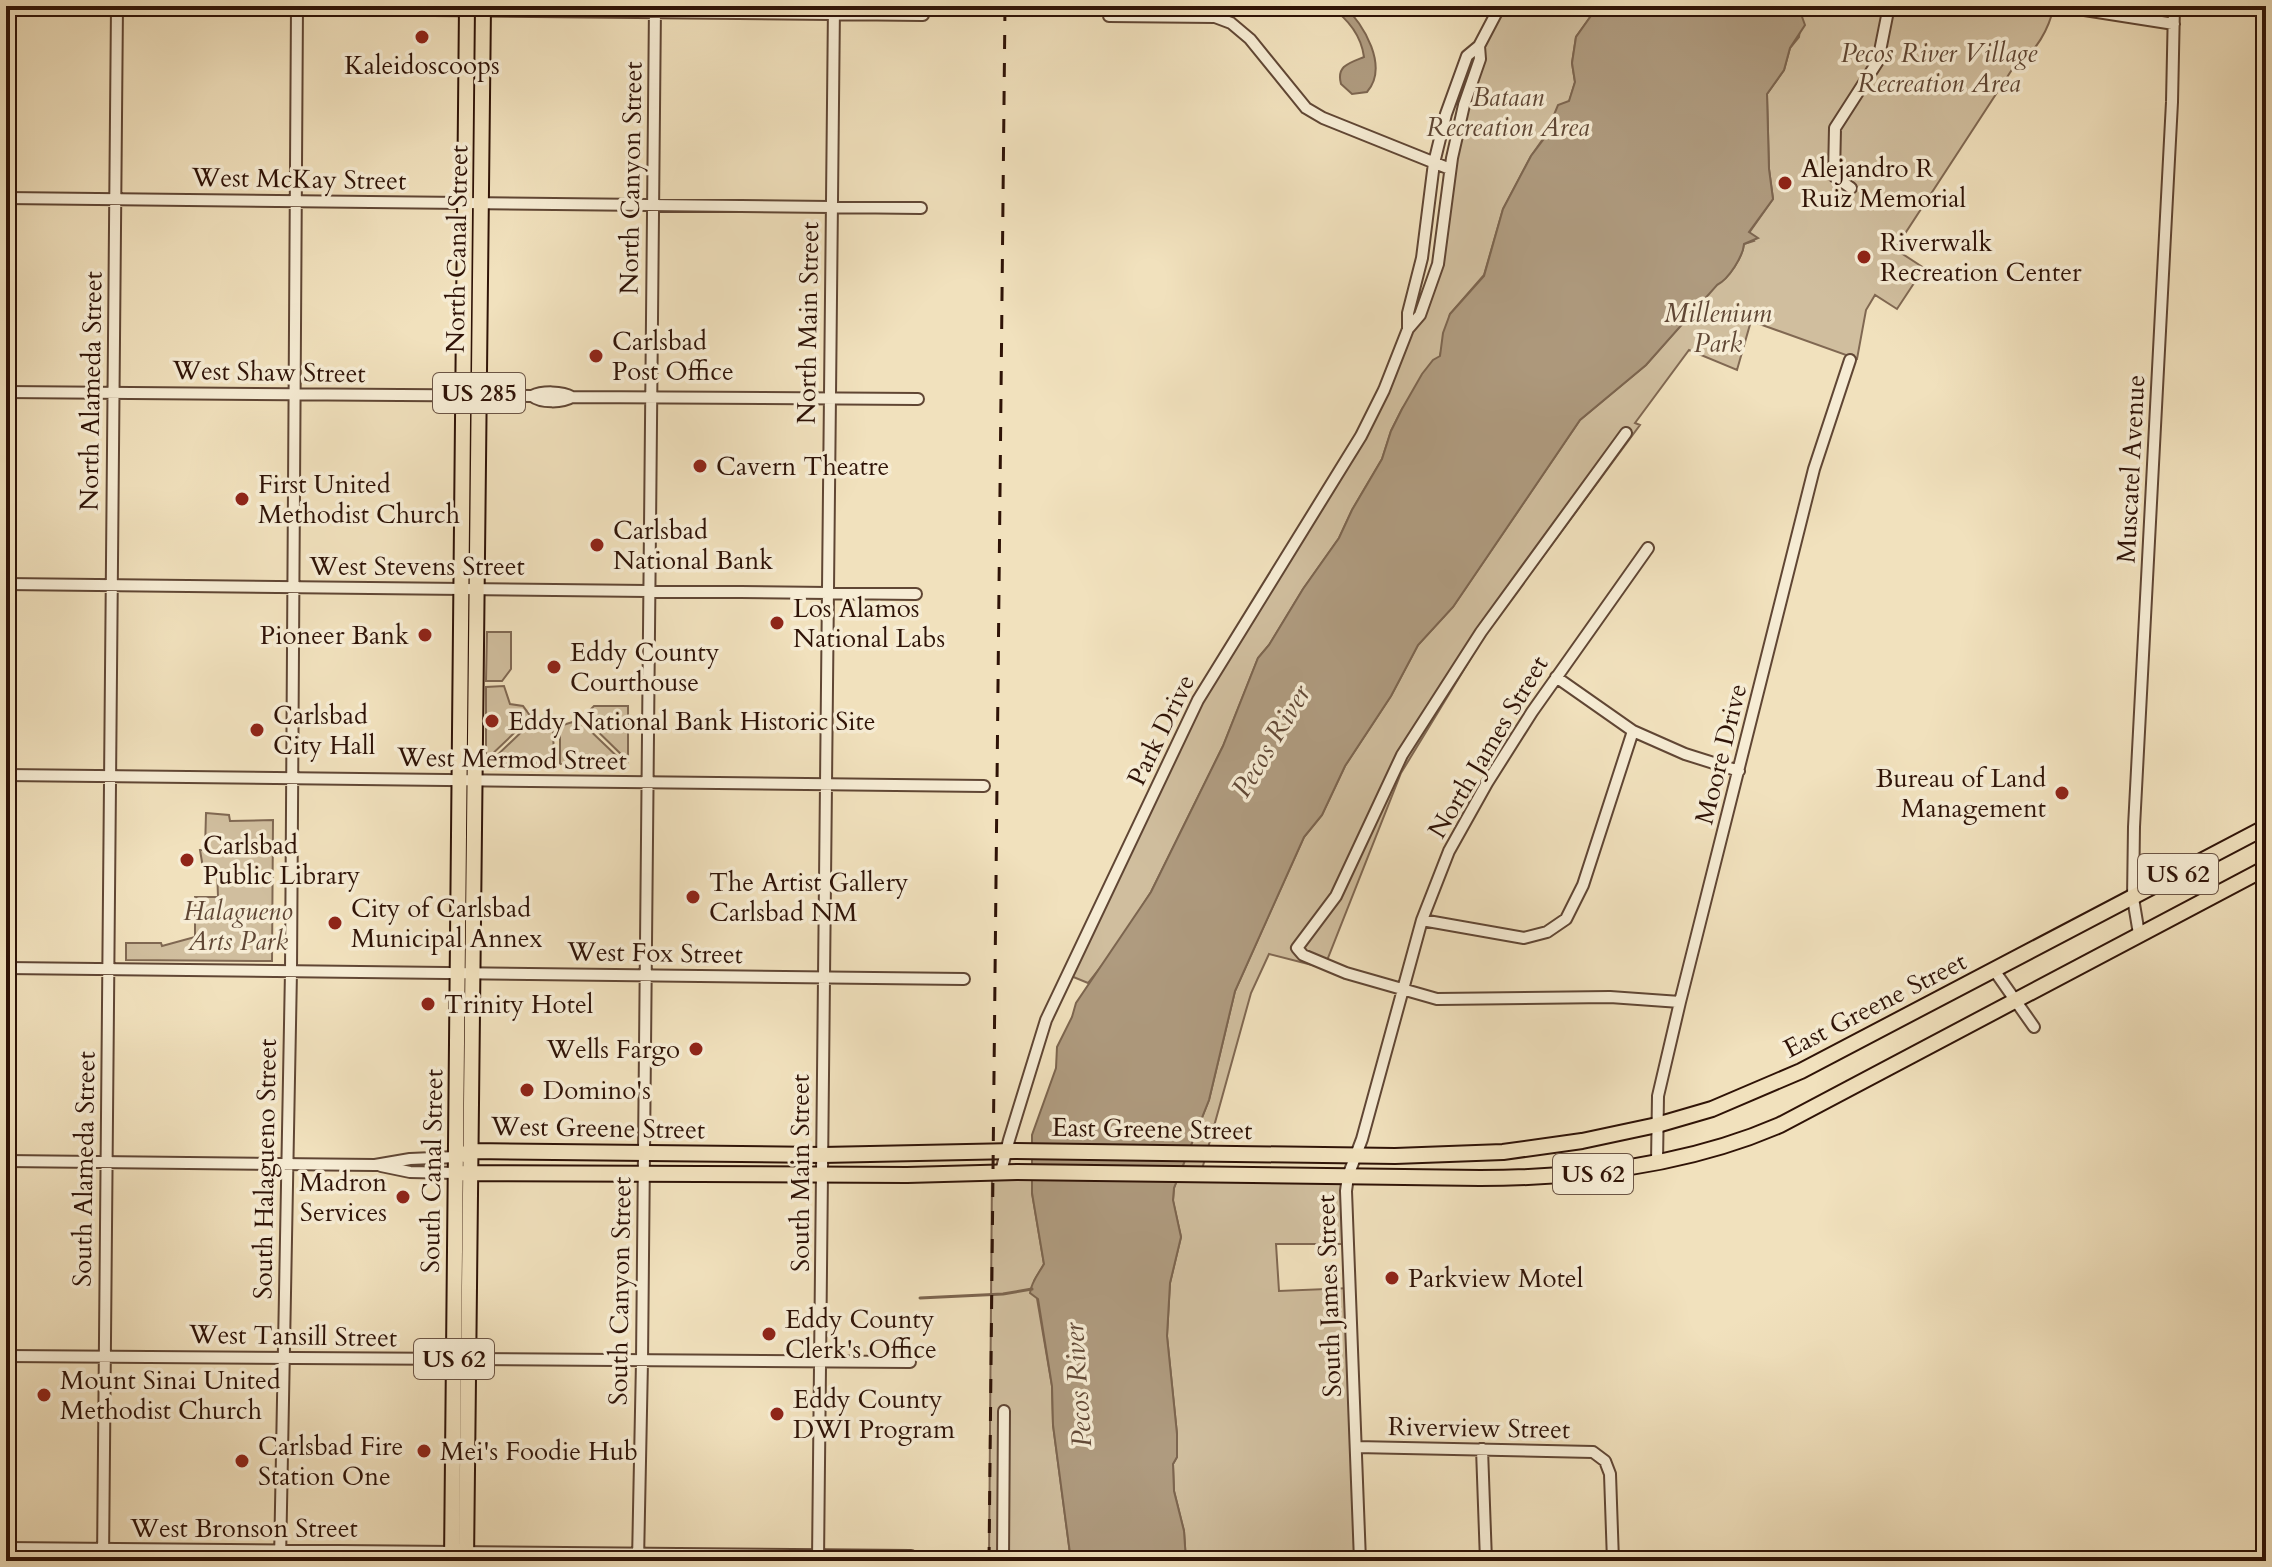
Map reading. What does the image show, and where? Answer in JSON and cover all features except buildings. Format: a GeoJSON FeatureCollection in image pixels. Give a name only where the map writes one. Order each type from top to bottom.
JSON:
{"type":"FeatureCollection","features":[{"type":"Feature","properties":{"kind":"highway","name":"North Canal Street"},"geometry":{"type":"LineString","coordinates":[[467,781],[471,395],[465,203],[475,8]]}},
{"type":"Feature","properties":{"kind":"highway","name":"North Canal Street"},"geometry":{"type":"LineString","coordinates":[[471,395],[482,203],[475,8]]}},
{"type":"Feature","properties":{"kind":"highway","name":"South Canal Street"},"geometry":{"type":"LineString","coordinates":[[464,1173],[456,1157],[465,972],[467,781]]}},
{"type":"Feature","properties":{"kind":"highway","name":"East Greene Street"},"geometry":{"type":"LineString","coordinates":[[822,1155],[1014,1151],[1356,1156],[1481,1153],[1582,1141],[1657,1125],[1712,1109],[1801,1071],[2266,827]]}},
{"type":"Feature","properties":{"kind":"highway","name":"East Greene Street"},"geometry":{"type":"LineString","coordinates":[[822,1175],[1027,1172],[1480,1178],[1574,1176],[1657,1162],[1722,1147],[1780,1125],[2266,868]]}},
{"type":"Feature","properties":{"kind":"highway","name":"South Canal Street"},"geometry":{"type":"LineString","coordinates":[[459,1557],[464,1173],[471,1151],[465,972]]}},
{"type":"Feature","properties":{"kind":"highway","name":"West Greene Street"},"geometry":{"type":"LineString","coordinates":[[456,1157],[471,1151],[822,1155]]}},
{"type":"Feature","properties":{"kind":"highway"},"geometry":{"type":"LineString","coordinates":[[1480,1178],[1481,1153]]}},
{"type":"Feature","properties":{"kind":"highway","name":"West Greene Street"},"geometry":{"type":"LineString","coordinates":[[464,1173],[822,1175]]}},
{"type":"Feature","properties":{"kind":"street"},"geometry":{"type":"LineString","coordinates":[[44,6],[834,10],[923,15]]}},
{"type":"Feature","properties":{"kind":"street","name":"North Alameda Street"},"geometry":{"type":"LineString","coordinates":[[110,777],[117,6]]}},
{"type":"Feature","properties":{"kind":"street","name":"Park Drive"},"geometry":{"type":"LineString","coordinates":[[1408,329],[1408,313],[1422,258],[1434,163],[1457,82],[1467,56],[1479,46],[1500,6]]}},
{"type":"Feature","properties":{"kind":"street"},"geometry":{"type":"LineString","coordinates":[[1851,188],[1834,176],[1835,128],[1878,61],[1889,6]]}},
{"type":"Feature","properties":{"kind":"street"},"geometry":{"type":"LineString","coordinates":[[2059,6],[2174,24]]}},
{"type":"Feature","properties":{"kind":"street"},"geometry":{"type":"LineString","coordinates":[[2161,6],[2174,7]]}},
{"type":"Feature","properties":{"kind":"street","name":"South Halagueno Street"},"geometry":{"type":"LineString","coordinates":[[280,1556],[291,971],[297,7]]}},
{"type":"Feature","properties":{"kind":"street","name":"Muscatel Avenue"},"geometry":{"type":"LineString","coordinates":[[2139,934],[2133,898],[2139,698],[2172,102],[2174,7]]}},
{"type":"Feature","properties":{"kind":"street","name":"North Canyon Street"},"geometry":{"type":"LineString","coordinates":[[646,782],[655,9]]}},
{"type":"Feature","properties":{"kind":"street","name":"North Main Street"},"geometry":{"type":"LineString","coordinates":[[825,784],[834,10]]}},
{"type":"Feature","properties":{"kind":"street"},"geometry":{"type":"LineString","coordinates":[[1109,16],[1221,18],[1250,39],[1306,108],[1323,118],[1450,169]]}},
{"type":"Feature","properties":{"kind":"street","name":"Park Drive"},"geometry":{"type":"LineString","coordinates":[[1001,1172],[1014,1151],[1036,1048],[1050,1009],[1198,700],[1277,567],[1361,436],[1384,390],[1408,329],[1420,315],[1438,264],[1450,169],[1464,105],[1480,59],[1479,46]]}},
{"type":"Feature","properties":{"kind":"street","name":"West McKay Street"},"geometry":{"type":"LineString","coordinates":[[6,198],[921,208]]}},
{"type":"Feature","properties":{"kind":"street","name":"Moore Drive"},"geometry":{"type":"LineString","coordinates":[[1657,1162],[1658,1096],[1680,1002],[1814,469],[1850,360]]}},
{"type":"Feature","properties":{"kind":"street","name":"West Shaw Street"},"geometry":{"type":"LineString","coordinates":[[6,392],[532,396],[538,401],[566,401],[572,397],[918,399]]}},
{"type":"Feature","properties":{"kind":"street"},"geometry":{"type":"LineString","coordinates":[[1626,433],[1481,632],[1402,755],[1336,896],[1298,945],[1298,951],[1325,964],[1437,999],[1610,997],[1680,1002]]}},
{"type":"Feature","properties":{"kind":"street","name":"North James Street"},"geometry":{"type":"LineString","coordinates":[[1402,989],[1422,920],[1449,851],[1467,817],[1556,677],[1648,548]]}},
{"type":"Feature","properties":{"kind":"street","name":"West Stevens Street"},"geometry":{"type":"LineString","coordinates":[[6,584],[916,594]]}},
{"type":"Feature","properties":{"kind":"street"},"geometry":{"type":"LineString","coordinates":[[1556,677],[1633,731],[1685,754],[1739,771]]}},
{"type":"Feature","properties":{"kind":"street"},"geometry":{"type":"LineString","coordinates":[[1422,920],[1524,938],[1547,932],[1566,919],[1583,885],[1633,731]]}},
{"type":"Feature","properties":{"kind":"street","name":"West Mermod Street"},"geometry":{"type":"LineString","coordinates":[[6,775],[984,786]]}},
{"type":"Feature","properties":{"kind":"street","name":"South Alameda Street"},"geometry":{"type":"LineString","coordinates":[[103,1555],[110,777]]}},
{"type":"Feature","properties":{"kind":"street","name":"South Canyon Street"},"geometry":{"type":"LineString","coordinates":[[638,1558],[646,782]]}},
{"type":"Feature","properties":{"kind":"street","name":"South Main Street"},"geometry":{"type":"LineString","coordinates":[[818,1558],[825,784]]}},
{"type":"Feature","properties":{"kind":"street","name":"West Fox Street"},"geometry":{"type":"LineString","coordinates":[[6,968],[964,979]]}},
{"type":"Feature","properties":{"kind":"street"},"geometry":{"type":"LineString","coordinates":[[1994,970],[2034,1027]]}},
{"type":"Feature","properties":{"kind":"street","name":"South James Street"},"geometry":{"type":"LineString","coordinates":[[1360,1561],[1346,1191],[1402,989]]}},
{"type":"Feature","properties":{"kind":"street","name":"West Greene Street"},"geometry":{"type":"LineString","coordinates":[[6,1161],[375,1165],[410,1159],[456,1157]]}},
{"type":"Feature","properties":{"kind":"street","name":"West Greene Street"},"geometry":{"type":"LineString","coordinates":[[375,1165],[410,1172],[464,1173]]}},
{"type":"Feature","properties":{"kind":"street","name":"West Tansill Street"},"geometry":{"type":"LineString","coordinates":[[6,1356],[910,1362]]}},
{"type":"Feature","properties":{"kind":"street"},"geometry":{"type":"LineString","coordinates":[[1003,1561],[1004,1411]]}},
{"type":"Feature","properties":{"kind":"street","name":"Riverview Street"},"geometry":{"type":"LineString","coordinates":[[1356,1447],[1583,1451],[1600,1456],[1610,1474],[1613,1561]]}},
{"type":"Feature","properties":{"kind":"street"},"geometry":{"type":"LineString","coordinates":[[1482,1449],[1486,1561]]}},
{"type":"Feature","properties":{"kind":"street","name":"West Bronson Street"},"geometry":{"type":"LineString","coordinates":[[6,1548],[103,1555],[911,1556]]}},
{"type":"Feature","properties":{"kind":"green space","name":"Bataan Recreation Area"},"geometry":{"type":"Polygon","coordinates":[[[1500,6],[1598,6],[1576,37],[1572,63],[1575,82],[1569,102],[1531,156],[1503,209],[1484,275],[1450,314],[1440,356],[1402,409],[1382,459],[1339,538],[1258,658],[1223,746],[1151,892],[1114,950],[1088,983],[1066,974],[1198,700],[1347,459],[1420,315],[1441,235],[1479,46],[1500,6]]]}},
{"type":"Feature","properties":{"kind":"green space"},"geometry":{"type":"Polygon","coordinates":[[[1803,6],[2054,6],[2040,40],[2015,65],[1895,249],[1924,268],[1897,309],[1875,295],[1866,310],[1857,359],[1751,321],[1737,370],[1689,350],[1635,423],[1640,425],[1485,635],[1401,773],[1324,968],[1269,954],[1251,993],[1201,1173],[1348,1176],[1348,1244],[1276,1244],[1279,1291],[1350,1288],[1360,1561],[1186,1561],[1184,1531],[1174,1491],[1173,1464],[1177,1457],[1177,1434],[1167,1336],[1170,1283],[1181,1237],[1173,1201],[1174,1188],[1209,1100],[1235,991],[1304,837],[1322,815],[1345,766],[1391,696],[1418,645],[1453,607],[1580,420],[1646,365],[1731,272],[1744,244],[1754,241],[1749,233],[1773,199],[1767,94],[1784,70],[1790,48],[1799,37],[1803,6]]]}},
{"type":"Feature","properties":{"kind":"green space"},"geometry":{"type":"Polygon","coordinates":[[[487,632],[511,632],[511,669],[502,681],[486,681],[487,632]]]}},
{"type":"Feature","properties":{"kind":"green space"},"geometry":{"type":"Polygon","coordinates":[[[504,686],[510,704],[523,706],[531,717],[486,760],[486,687],[504,686]]]}},
{"type":"Feature","properties":{"kind":"green space"},"geometry":{"type":"Polygon","coordinates":[[[594,706],[628,706],[628,761],[583,717],[594,706]]]}},
{"type":"Feature","properties":{"kind":"green space"},"geometry":{"type":"Polygon","coordinates":[[[535,719],[553,725],[554,764],[489,763],[535,719]]]}},
{"type":"Feature","properties":{"kind":"green space"},"geometry":{"type":"Polygon","coordinates":[[[579,720],[625,764],[560,764],[560,726],[579,720]]]}},
{"type":"Feature","properties":{"kind":"green space","name":"Halagueno Arts Park"},"geometry":{"type":"Polygon","coordinates":[[[206,813],[229,815],[230,821],[273,820],[272,961],[126,960],[126,943],[161,943],[162,946],[195,937],[195,897],[218,897],[217,868],[203,868],[200,850],[205,850],[206,813]]]}},
{"type":"Feature","properties":{"kind":"green space"},"geometry":{"type":"Polygon","coordinates":[[[1032,1172],[1032,1193],[1044,1264],[1034,1281],[1052,1386],[1053,1425],[1071,1561],[989,1561],[992,1173],[1032,1172]]]}},
{"type":"Feature","properties":{"kind":"water"},"geometry":{"type":"Polygon","coordinates":[[[1329,6],[1344,6],[1371,46],[1376,71],[1367,92],[1352,94],[1341,84],[1342,69],[1364,57],[1360,41],[1352,28],[1329,6]]]}},
{"type":"Feature","properties":{"kind":"water","name":"Pecos River"},"geometry":{"type":"Polygon","coordinates":[[[1598,6],[1803,6],[1801,14],[1805,25],[1790,48],[1784,70],[1767,94],[1773,199],[1749,232],[1758,238],[1744,244],[1731,273],[1646,365],[1580,420],[1453,607],[1418,645],[1391,696],[1345,766],[1322,815],[1304,837],[1235,991],[1209,1100],[1174,1188],[1173,1200],[1181,1237],[1170,1283],[1167,1336],[1177,1434],[1177,1457],[1173,1464],[1174,1491],[1184,1531],[1186,1561],[1071,1561],[1053,1425],[1052,1386],[1038,1299],[1030,1293],[1044,1264],[1032,1193],[1032,1135],[1056,1068],[1057,1047],[1076,1003],[1151,892],[1223,746],[1258,658],[1339,538],[1382,459],[1402,409],[1422,374],[1440,356],[1443,333],[1450,314],[1484,276],[1503,209],[1531,156],[1555,124],[1553,117],[1558,105],[1569,101],[1575,82],[1572,63],[1576,37],[1598,6]]]}},
{"type":"Feature","properties":{"kind":"waterway"},"geometry":{"type":"LineString","coordinates":[[920,1298],[1003,1294],[1032,1289]]}},
{"type":"Feature","properties":{"kind":"railway"},"geometry":{"type":"LineString","coordinates":[[989,1561],[1005,6]]}},
{"type":"Feature","properties":{"kind":"place","name":"Kaleidoscoops"},"geometry":{"type":"Point","coordinates":[422,37]}},
{"type":"Feature","properties":{"kind":"place","name":"Alejandro R Ruiz Memorial"},"geometry":{"type":"Point","coordinates":[1785,183]}},
{"type":"Feature","properties":{"kind":"place","name":"Riverwalk Recreation Center"},"geometry":{"type":"Point","coordinates":[1864,257]}},
{"type":"Feature","properties":{"kind":"place","name":"Carlsbad Post Office"},"geometry":{"type":"Point","coordinates":[596,356]}},
{"type":"Feature","properties":{"kind":"place","name":"Cavern Theatre"},"geometry":{"type":"Point","coordinates":[700,466]}},
{"type":"Feature","properties":{"kind":"place","name":"First United Methodist Church"},"geometry":{"type":"Point","coordinates":[242,499]}},
{"type":"Feature","properties":{"kind":"place","name":"Carlsbad National Bank"},"geometry":{"type":"Point","coordinates":[597,545]}},
{"type":"Feature","properties":{"kind":"place","name":"Los Alamos National Labs"},"geometry":{"type":"Point","coordinates":[777,623]}},
{"type":"Feature","properties":{"kind":"place","name":"Pioneer Bank"},"geometry":{"type":"Point","coordinates":[425,635]}},
{"type":"Feature","properties":{"kind":"place","name":"Eddy County Courthouse"},"geometry":{"type":"Point","coordinates":[554,667]}},
{"type":"Feature","properties":{"kind":"place","name":"Eddy National Bank Historic Site"},"geometry":{"type":"Point","coordinates":[492,721]}},
{"type":"Feature","properties":{"kind":"place","name":"Carlsbad City Hall"},"geometry":{"type":"Point","coordinates":[257,730]}},
{"type":"Feature","properties":{"kind":"place","name":"Bureau of Land Management"},"geometry":{"type":"Point","coordinates":[2062,793]}},
{"type":"Feature","properties":{"kind":"place","name":"Carlsbad Public Library"},"geometry":{"type":"Point","coordinates":[187,860]}},
{"type":"Feature","properties":{"kind":"place","name":"The Artist Gallery Carlsbad NM"},"geometry":{"type":"Point","coordinates":[693,897]}},
{"type":"Feature","properties":{"kind":"place","name":"City of Carlsbad Municipal Annex"},"geometry":{"type":"Point","coordinates":[335,923]}},
{"type":"Feature","properties":{"kind":"place","name":"Trinity Hotel"},"geometry":{"type":"Point","coordinates":[428,1004]}},
{"type":"Feature","properties":{"kind":"place","name":"Wells Fargo"},"geometry":{"type":"Point","coordinates":[696,1049]}},
{"type":"Feature","properties":{"kind":"place","name":"Domino's"},"geometry":{"type":"Point","coordinates":[527,1090]}},
{"type":"Feature","properties":{"kind":"place","name":"Madron Services"},"geometry":{"type":"Point","coordinates":[403,1197]}},
{"type":"Feature","properties":{"kind":"place","name":"Parkview Motel"},"geometry":{"type":"Point","coordinates":[1392,1278]}},
{"type":"Feature","properties":{"kind":"place","name":"Eddy County Clerk's Office"},"geometry":{"type":"Point","coordinates":[769,1334]}},
{"type":"Feature","properties":{"kind":"place","name":"Mount Sinai United Methodist Church"},"geometry":{"type":"Point","coordinates":[44,1395]}},
{"type":"Feature","properties":{"kind":"place","name":"Eddy County DWI Program"},"geometry":{"type":"Point","coordinates":[777,1414]}},
{"type":"Feature","properties":{"kind":"place","name":"Mei's Foodie Hub"},"geometry":{"type":"Point","coordinates":[424,1451]}},
{"type":"Feature","properties":{"kind":"place","name":"Carlsbad Fire Station One"},"geometry":{"type":"Point","coordinates":[242,1461]}},
{"type":"Feature","properties":{"kind":"park label","name":"Pecos River Village Recreation Area"},"geometry":{"type":"Point","coordinates":[1939,68]}},
{"type":"Feature","properties":{"kind":"park label","name":"Millenium Park"},"geometry":{"type":"Point","coordinates":[1718,328]}}]}
